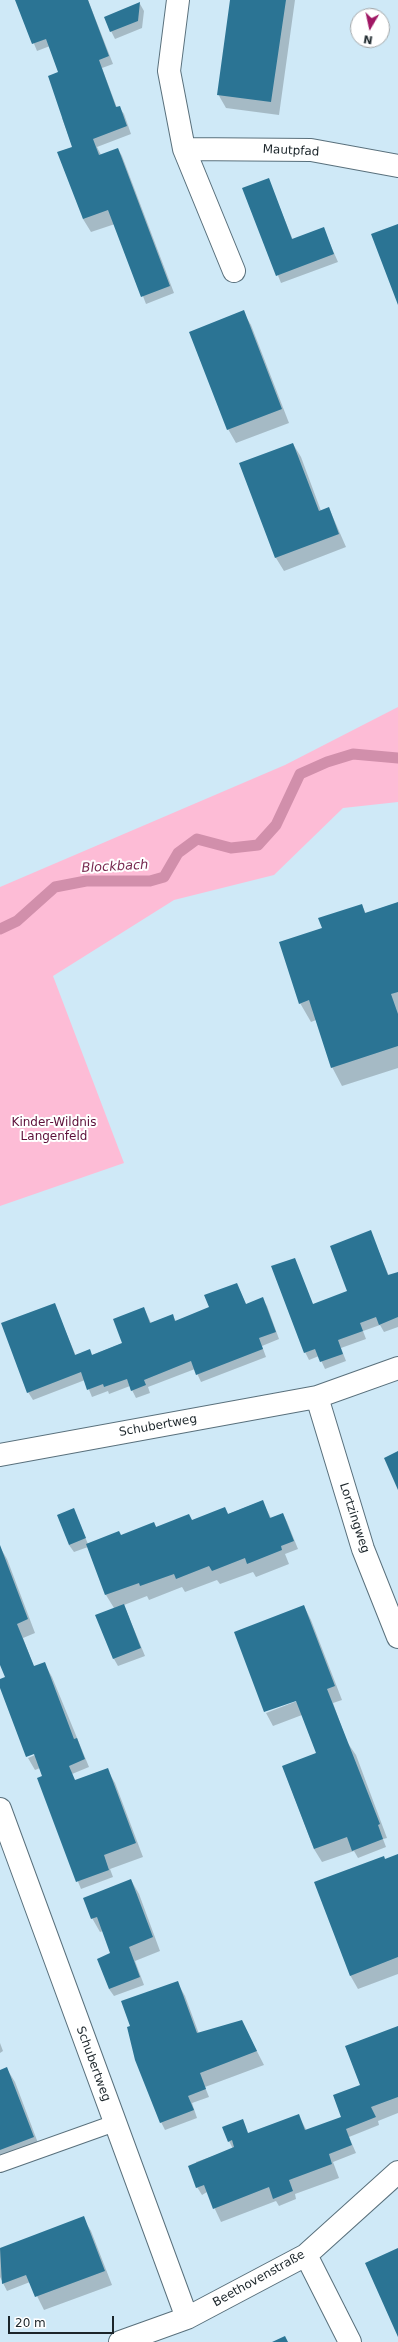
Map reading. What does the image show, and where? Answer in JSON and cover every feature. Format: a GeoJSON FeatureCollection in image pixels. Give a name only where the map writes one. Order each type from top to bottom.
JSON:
{"type":"FeatureCollection","features":[{"type":"Feature","properties":{"kind":"street"},"geometry":{"type":"LineString","coordinates":[[178,0],[168,71],[184,149],[234,271]]}},
{"type":"Feature","properties":{"kind":"street","name":"Mautpfad"},"geometry":{"type":"LineString","coordinates":[[184,149],[311,150],[398,166]]}},
{"type":"Feature","properties":{"kind":"street","name":"Schubertweg"},"geometry":{"type":"LineString","coordinates":[[0,1455],[317,1397],[398,1368]]}},
{"type":"Feature","properties":{"kind":"street","name":"Lortzingweg"},"geometry":{"type":"LineString","coordinates":[[317,1397],[363,1549],[398,1637]]}},
{"type":"Feature","properties":{"kind":"street","name":"Schubertweg"},"geometry":{"type":"LineString","coordinates":[[0,1809],[187,2318]]}},
{"type":"Feature","properties":{"kind":"street","name":"Beethovenstraße"},"geometry":{"type":"LineString","coordinates":[[120,2342],[187,2318],[306,2255],[398,2172]]}},
{"type":"Feature","properties":{"kind":"street"},"geometry":{"type":"LineString","coordinates":[[306,2255],[350,2342]]}},
{"type":"Feature","properties":{"kind":"lane"},"geometry":{"type":"LineString","coordinates":[[0,2164],[115,2123]]}},
{"type":"Feature","properties":{"kind":"green space","name":"Kinder-Wildnis Langenfeld"},"geometry":{"type":"Polygon","coordinates":[[[398,707],[398,802],[343,808],[274,875],[174,900],[53,976],[124,1163],[0,1206],[0,887],[285,765],[398,707]]]}},
{"type":"Feature","properties":{"kind":"building"},"geometry":{"type":"Polygon","coordinates":[[[15,0],[88,0],[109,56],[99,60],[116,107],[120,106],[127,126],[93,139],[99,155],[118,148],[170,286],[141,297],[108,210],[83,219],[57,152],[72,147],[48,76],[58,72],[46,39],[32,44],[15,0]]]}},
{"type":"Feature","properties":{"kind":"building"},"geometry":{"type":"Polygon","coordinates":[[[230,0],[286,0],[271,102],[217,95],[230,0]]]}},
{"type":"Feature","properties":{"kind":"building"},"geometry":{"type":"Polygon","coordinates":[[[140,2],[138,21],[110,32],[104,17],[140,2]]]}},
{"type":"Feature","properties":{"kind":"building"},"geometry":{"type":"Polygon","coordinates":[[[269,178],[292,239],[324,227],[334,254],[276,276],[242,188],[269,178]]]}},
{"type":"Feature","properties":{"kind":"building"},"geometry":{"type":"Polygon","coordinates":[[[398,224],[398,305],[371,234],[398,224]]]}},
{"type":"Feature","properties":{"kind":"building"},"geometry":{"type":"Polygon","coordinates":[[[244,310],[282,409],[227,430],[189,332],[244,310]]]}},
{"type":"Feature","properties":{"kind":"building"},"geometry":{"type":"Polygon","coordinates":[[[293,443],[319,511],[329,507],[339,534],[275,558],[239,463],[293,443]]]}},
{"type":"Feature","properties":{"kind":"building"},"geometry":{"type":"Polygon","coordinates":[[[398,902],[398,992],[391,994],[398,1014],[398,1046],[331,1068],[309,1000],[299,1004],[279,942],[322,928],[318,918],[362,904],[365,913],[398,902]]]}},
{"type":"Feature","properties":{"kind":"building"},"geometry":{"type":"Polygon","coordinates":[[[371,1230],[388,1275],[398,1272],[398,1317],[379,1325],[376,1317],[360,1323],[363,1331],[338,1340],[343,1354],[320,1362],[315,1349],[304,1353],[271,1266],[295,1258],[313,1304],[347,1291],[330,1246],[371,1230]]]}},
{"type":"Feature","properties":{"kind":"building"},"geometry":{"type":"Polygon","coordinates":[[[237,1283],[246,1304],[263,1297],[276,1332],[259,1338],[263,1349],[196,1375],[191,1361],[144,1380],[146,1385],[131,1391],[127,1379],[104,1387],[103,1384],[87,1390],[81,1372],[27,1393],[1,1323],[55,1303],[75,1355],[90,1349],[92,1355],[122,1343],[113,1319],[144,1307],[150,1323],[173,1314],[175,1321],[209,1307],[204,1295],[237,1283]]]}},
{"type":"Feature","properties":{"kind":"building"},"geometry":{"type":"Polygon","coordinates":[[[398,1451],[398,1490],[384,1458],[398,1451]]]}},
{"type":"Feature","properties":{"kind":"building"},"geometry":{"type":"Polygon","coordinates":[[[263,1500],[270,1518],[283,1513],[294,1541],[281,1546],[282,1550],[247,1564],[245,1558],[212,1571],[209,1566],[176,1579],[174,1574],[140,1586],[139,1583],[105,1595],[86,1544],[119,1531],[121,1535],[154,1522],[156,1527],[189,1514],[192,1520],[225,1507],[228,1514],[263,1500]]]}},
{"type":"Feature","properties":{"kind":"building"},"geometry":{"type":"Polygon","coordinates":[[[74,1508],[86,1538],[69,1545],[57,1515],[74,1508]]]}},
{"type":"Feature","properties":{"kind":"building"},"geometry":{"type":"Polygon","coordinates":[[[0,1545],[28,1619],[17,1624],[34,1666],[45,1662],[74,1739],[77,1738],[85,1759],[69,1766],[75,1780],[108,1768],[136,1843],[104,1855],[109,1870],[76,1882],[37,1778],[42,1776],[34,1754],[26,1757],[0,1688],[0,1679],[5,1677],[0,1665],[0,1545]]]}},
{"type":"Feature","properties":{"kind":"building"},"geometry":{"type":"Polygon","coordinates":[[[124,1604],[141,1648],[113,1659],[95,1615],[124,1604]]]}},
{"type":"Feature","properties":{"kind":"building"},"geometry":{"type":"Polygon","coordinates":[[[304,1605],[335,1686],[327,1689],[380,1824],[378,1825],[383,1839],[352,1851],[347,1837],[314,1849],[282,1766],[316,1753],[296,1701],[264,1712],[234,1632],[304,1605]]]}},
{"type":"Feature","properties":{"kind":"building"},"geometry":{"type":"Polygon","coordinates":[[[398,1854],[398,1957],[350,1976],[314,1882],[384,1856],[385,1859],[398,1854]]]}},
{"type":"Feature","properties":{"kind":"building"},"geometry":{"type":"Polygon","coordinates":[[[131,1879],[153,1937],[129,1947],[140,1977],[109,1989],[97,1959],[110,1953],[97,1917],[91,1919],[83,1898],[131,1879]]]}},
{"type":"Feature","properties":{"kind":"building"},"geometry":{"type":"Polygon","coordinates":[[[178,1981],[197,2033],[242,2020],[257,2051],[200,2073],[206,2089],[188,2096],[194,2110],[160,2123],[135,2060],[127,2027],[130,2026],[121,2001],[178,1981]]]}},
{"type":"Feature","properties":{"kind":"building"},"geometry":{"type":"Polygon","coordinates":[[[398,2026],[398,2097],[371,2107],[376,2117],[346,2129],[352,2145],[329,2154],[332,2164],[289,2180],[293,2191],[273,2199],[269,2187],[213,2209],[204,2185],[196,2188],[188,2166],[234,2147],[232,2140],[228,2142],[222,2127],[243,2119],[248,2133],[299,2114],[305,2130],[341,2117],[333,2095],[360,2085],[345,2046],[398,2026]]]}},
{"type":"Feature","properties":{"kind":"building"},"geometry":{"type":"Polygon","coordinates":[[[7,2067],[34,2137],[0,2150],[0,2070],[7,2067]]]}},
{"type":"Feature","properties":{"kind":"building"},"geometry":{"type":"Polygon","coordinates":[[[84,2216],[105,2271],[35,2297],[26,2275],[2,2284],[0,2248],[84,2216]]]}},
{"type":"Feature","properties":{"kind":"building"},"geometry":{"type":"Polygon","coordinates":[[[398,2248],[398,2337],[365,2263],[398,2248]]]}},
{"type":"Feature","properties":{"kind":"building"},"geometry":{"type":"Polygon","coordinates":[[[285,2336],[288,2342],[272,2342],[285,2336]]]}},
{"type":"Feature","properties":{"kind":"waterway","name":"Blockbach"},"geometry":{"type":"LineString","coordinates":[[0,929],[17,921],[55,887],[86,881],[150,881],[164,877],[178,853],[197,839],[231,848],[258,845],[276,825],[300,774],[327,762],[353,754],[398,758]]}}]}
